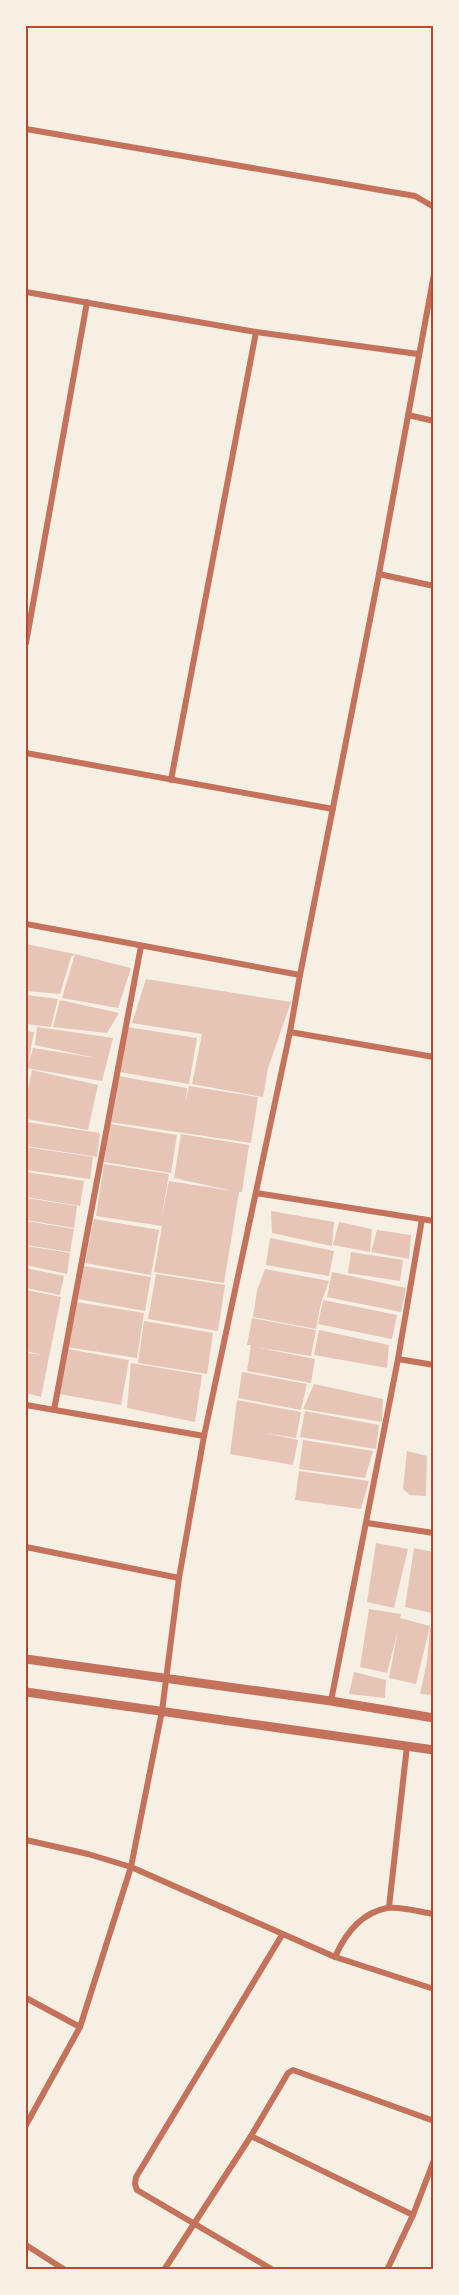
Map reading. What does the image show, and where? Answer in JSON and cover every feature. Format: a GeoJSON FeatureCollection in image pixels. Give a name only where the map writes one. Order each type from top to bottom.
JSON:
{"type":"FeatureCollection","features":[{"type":"Feature","properties":{"kind":"street"},"geometry":{"type":"LineString","coordinates":[[26,129],[415,196],[434,207]]}},
{"type":"Feature","properties":{"kind":"street"},"geometry":{"type":"LineString","coordinates":[[26,2125],[80,2027],[131,1867],[162,1711],[179,1578],[204,1436],[291,1032],[434,274]]}},
{"type":"Feature","properties":{"kind":"street"},"geometry":{"type":"LineString","coordinates":[[26,292],[256,332],[418,354]]}},
{"type":"Feature","properties":{"kind":"street"},"geometry":{"type":"LineString","coordinates":[[26,643],[87,302]]}},
{"type":"Feature","properties":{"kind":"street"},"geometry":{"type":"LineString","coordinates":[[171,780],[256,332]]}},
{"type":"Feature","properties":{"kind":"street"},"geometry":{"type":"LineString","coordinates":[[408,415],[434,421]]}},
{"type":"Feature","properties":{"kind":"street"},"geometry":{"type":"LineString","coordinates":[[379,574],[434,586]]}},
{"type":"Feature","properties":{"kind":"street"},"geometry":{"type":"LineString","coordinates":[[26,753],[333,808]]}},
{"type":"Feature","properties":{"kind":"street"},"geometry":{"type":"LineString","coordinates":[[26,924],[300,975]]}},
{"type":"Feature","properties":{"kind":"street"},"geometry":{"type":"LineString","coordinates":[[54,1410],[141,946]]}},
{"type":"Feature","properties":{"kind":"street"},"geometry":{"type":"LineString","coordinates":[[291,1032],[434,1057]]}},
{"type":"Feature","properties":{"kind":"street"},"geometry":{"type":"LineString","coordinates":[[256,1192],[434,1221]]}},
{"type":"Feature","properties":{"kind":"street"},"geometry":{"type":"LineString","coordinates":[[332,1701],[398,1359],[422,1219]]}},
{"type":"Feature","properties":{"kind":"street"},"geometry":{"type":"LineString","coordinates":[[398,1359],[434,1365]]}},
{"type":"Feature","properties":{"kind":"street"},"geometry":{"type":"LineString","coordinates":[[26,1405],[204,1436]]}},
{"type":"Feature","properties":{"kind":"street"},"geometry":{"type":"LineString","coordinates":[[367,1523],[434,1533]]}},
{"type":"Feature","properties":{"kind":"street"},"geometry":{"type":"LineString","coordinates":[[26,1548],[179,1578]]}},
{"type":"Feature","properties":{"kind":"street"},"geometry":{"type":"LineString","coordinates":[[26,1659],[332,1701],[434,1718]]}},
{"type":"Feature","properties":{"kind":"street"},"geometry":{"type":"LineString","coordinates":[[26,1692],[434,1750]]}},
{"type":"Feature","properties":{"kind":"street"},"geometry":{"type":"LineString","coordinates":[[389,1907],[407,1746]]}},
{"type":"Feature","properties":{"kind":"street"},"geometry":{"type":"LineString","coordinates":[[26,1840],[88,1854],[131,1867],[335,1957],[434,1989]]}},
{"type":"Feature","properties":{"kind":"street"},"geometry":{"type":"LineString","coordinates":[[335,1957],[350,1930],[374,1912],[389,1907],[434,1914]]}},
{"type":"Feature","properties":{"kind":"street"},"geometry":{"type":"LineString","coordinates":[[273,2270],[137,2190],[135,2184],[136,2177],[282,1935]]}},
{"type":"Feature","properties":{"kind":"street"},"geometry":{"type":"LineString","coordinates":[[26,1998],[80,2027]]}},
{"type":"Feature","properties":{"kind":"street"},"geometry":{"type":"LineString","coordinates":[[164,2270],[288,2073],[293,2070],[434,2121]]}},
{"type":"Feature","properties":{"kind":"street"},"geometry":{"type":"LineString","coordinates":[[250,2136],[413,2215]]}},
{"type":"Feature","properties":{"kind":"street"},"geometry":{"type":"LineString","coordinates":[[387,2270],[413,2215],[434,2160]]}},
{"type":"Feature","properties":{"kind":"street"},"geometry":{"type":"LineString","coordinates":[[26,2245],[65,2270]]}},
{"type":"Feature","properties":{"kind":"building"},"geometry":{"type":"Polygon","coordinates":[[[26,944],[75,954],[71,957],[60,994],[26,991],[26,944]]]}},
{"type":"Feature","properties":{"kind":"building"},"geometry":{"type":"Polygon","coordinates":[[[75,954],[131,968],[118,1008],[62,998],[75,954]]]}},
{"type":"Feature","properties":{"kind":"building"},"geometry":{"type":"Polygon","coordinates":[[[146,979],[291,1002],[268,1068],[263,1097],[192,1084],[202,1034],[132,1023],[146,979]]]}},
{"type":"Feature","properties":{"kind":"building"},"geometry":{"type":"Polygon","coordinates":[[[26,995],[58,999],[51,1027],[26,1024],[26,995]]]}},
{"type":"Feature","properties":{"kind":"building"},"geometry":{"type":"Polygon","coordinates":[[[60,1000],[119,1013],[107,1033],[53,1027],[60,1000]]]}},
{"type":"Feature","properties":{"kind":"building"},"geometry":{"type":"Polygon","coordinates":[[[37,1027],[113,1038],[102,1081],[26,1068],[26,1031],[34,1032],[28,1064],[33,1048],[96,1058],[35,1045],[37,1027]]]}},
{"type":"Feature","properties":{"kind":"building"},"geometry":{"type":"Polygon","coordinates":[[[127,1027],[197,1038],[189,1084],[119,1072],[127,1027]]]}},
{"type":"Feature","properties":{"kind":"building"},"geometry":{"type":"Polygon","coordinates":[[[32,1070],[98,1085],[88,1130],[26,1119],[26,1099],[32,1070]]]}},
{"type":"Feature","properties":{"kind":"building"},"geometry":{"type":"Polygon","coordinates":[[[118,1076],[187,1088],[186,1101],[189,1086],[258,1097],[251,1143],[110,1122],[118,1076]]]}},
{"type":"Feature","properties":{"kind":"building"},"geometry":{"type":"Polygon","coordinates":[[[26,1122],[100,1133],[97,1157],[26,1146],[26,1122]]]}},
{"type":"Feature","properties":{"kind":"building"},"geometry":{"type":"Polygon","coordinates":[[[110,1124],[177,1135],[171,1173],[104,1162],[110,1124]]]}},
{"type":"Feature","properties":{"kind":"building"},"geometry":{"type":"Polygon","coordinates":[[[181,1134],[249,1145],[224,1283],[154,1272],[162,1226],[96,1216],[104,1164],[169,1174],[161,1221],[169,1181],[233,1191],[174,1178],[181,1134]]]}},
{"type":"Feature","properties":{"kind":"building"},"geometry":{"type":"Polygon","coordinates":[[[26,1147],[93,1157],[90,1179],[26,1170],[26,1147]]]}},
{"type":"Feature","properties":{"kind":"building"},"geometry":{"type":"Polygon","coordinates":[[[26,1172],[84,1181],[80,1206],[26,1197],[26,1172]]]}},
{"type":"Feature","properties":{"kind":"building"},"geometry":{"type":"Polygon","coordinates":[[[26,1198],[77,1206],[74,1228],[26,1220],[26,1198]]]}},
{"type":"Feature","properties":{"kind":"building"},"geometry":{"type":"Polygon","coordinates":[[[271,1211],[334,1222],[332,1246],[272,1233],[271,1211]]]}},
{"type":"Feature","properties":{"kind":"building"},"geometry":{"type":"Polygon","coordinates":[[[94,1219],[159,1230],[151,1275],[85,1263],[94,1219]]]}},
{"type":"Feature","properties":{"kind":"building"},"geometry":{"type":"Polygon","coordinates":[[[26,1221],[74,1229],[70,1252],[26,1245],[26,1221]]]}},
{"type":"Feature","properties":{"kind":"building"},"geometry":{"type":"Polygon","coordinates":[[[339,1222],[372,1229],[370,1252],[333,1245],[339,1222]]]}},
{"type":"Feature","properties":{"kind":"building"},"geometry":{"type":"Polygon","coordinates":[[[377,1230],[411,1235],[409,1259],[371,1252],[377,1230]]]}},
{"type":"Feature","properties":{"kind":"building"},"geometry":{"type":"Polygon","coordinates":[[[270,1238],[334,1251],[329,1276],[266,1265],[270,1238]]]}},
{"type":"Feature","properties":{"kind":"building"},"geometry":{"type":"Polygon","coordinates":[[[26,1246],[70,1253],[67,1274],[26,1265],[26,1246]]]}},
{"type":"Feature","properties":{"kind":"building"},"geometry":{"type":"Polygon","coordinates":[[[351,1252],[403,1260],[400,1281],[348,1273],[351,1252]]]}},
{"type":"Feature","properties":{"kind":"building"},"geometry":{"type":"Polygon","coordinates":[[[84,1266],[151,1277],[145,1311],[78,1299],[84,1266]]]}},
{"type":"Feature","properties":{"kind":"building"},"geometry":{"type":"Polygon","coordinates":[[[26,1268],[64,1276],[60,1295],[26,1288],[26,1268]]]}},
{"type":"Feature","properties":{"kind":"building"},"geometry":{"type":"Polygon","coordinates":[[[265,1269],[329,1281],[321,1303],[316,1329],[253,1317],[257,1291],[265,1269]]]}},
{"type":"Feature","properties":{"kind":"building"},"geometry":{"type":"Polygon","coordinates":[[[332,1272],[406,1288],[401,1312],[327,1297],[332,1272]]]}},
{"type":"Feature","properties":{"kind":"building"},"geometry":{"type":"Polygon","coordinates":[[[156,1274],[225,1285],[218,1331],[148,1319],[156,1274]]]}},
{"type":"Feature","properties":{"kind":"building"},"geometry":{"type":"Polygon","coordinates":[[[26,1290],[61,1297],[41,1397],[26,1393],[26,1353],[43,1355],[26,1351],[26,1290]]]}},
{"type":"Feature","properties":{"kind":"building"},"geometry":{"type":"Polygon","coordinates":[[[323,1300],[397,1315],[392,1339],[318,1324],[323,1300]]]}},
{"type":"Feature","properties":{"kind":"building"},"geometry":{"type":"Polygon","coordinates":[[[76,1302],[144,1313],[137,1358],[67,1347],[76,1302]]]}},
{"type":"Feature","properties":{"kind":"building"},"geometry":{"type":"Polygon","coordinates":[[[252,1318],[316,1330],[311,1356],[255,1347],[315,1359],[311,1383],[247,1371],[251,1345],[247,1345],[252,1318]]]}},
{"type":"Feature","properties":{"kind":"building"},"geometry":{"type":"Polygon","coordinates":[[[144,1321],[213,1333],[207,1374],[138,1363],[144,1321]]]}},
{"type":"Feature","properties":{"kind":"building"},"geometry":{"type":"Polygon","coordinates":[[[319,1330],[389,1345],[387,1368],[314,1355],[319,1330]]]}},
{"type":"Feature","properties":{"kind":"building"},"geometry":{"type":"Polygon","coordinates":[[[68,1349],[129,1360],[121,1405],[59,1394],[68,1349]]]}},
{"type":"Feature","properties":{"kind":"building"},"geometry":{"type":"Polygon","coordinates":[[[131,1363],[202,1375],[195,1422],[127,1408],[131,1363]]]}},
{"type":"Feature","properties":{"kind":"building"},"geometry":{"type":"Polygon","coordinates":[[[242,1372],[307,1384],[301,1410],[238,1398],[242,1372]]]}},
{"type":"Feature","properties":{"kind":"building"},"geometry":{"type":"Polygon","coordinates":[[[314,1384],[383,1399],[382,1422],[303,1409],[314,1384]]]}},
{"type":"Feature","properties":{"kind":"building"},"geometry":{"type":"Polygon","coordinates":[[[237,1400],[301,1412],[296,1438],[265,1433],[298,1440],[293,1465],[230,1454],[237,1400]]]}},
{"type":"Feature","properties":{"kind":"building"},"geometry":{"type":"Polygon","coordinates":[[[305,1411],[379,1425],[376,1449],[300,1437],[305,1411]]]}},
{"type":"Feature","properties":{"kind":"building"},"geometry":{"type":"Polygon","coordinates":[[[303,1440],[373,1451],[365,1478],[299,1469],[303,1440]]]}},
{"type":"Feature","properties":{"kind":"building"},"geometry":{"type":"Polygon","coordinates":[[[407,1451],[427,1456],[426,1496],[410,1495],[403,1489],[407,1451]]]}},
{"type":"Feature","properties":{"kind":"building"},"geometry":{"type":"Polygon","coordinates":[[[299,1471],[369,1481],[361,1509],[295,1500],[299,1471]]]}},
{"type":"Feature","properties":{"kind":"building"},"geometry":{"type":"Polygon","coordinates":[[[376,1543],[408,1549],[394,1608],[367,1602],[376,1543]]]}},
{"type":"Feature","properties":{"kind":"building"},"geometry":{"type":"Polygon","coordinates":[[[414,1548],[434,1552],[432,1613],[405,1607],[414,1548]]]}},
{"type":"Feature","properties":{"kind":"building"},"geometry":{"type":"Polygon","coordinates":[[[369,1609],[401,1614],[400,1618],[430,1626],[416,1684],[389,1678],[398,1630],[387,1673],[360,1667],[369,1609]]]}},
{"type":"Feature","properties":{"kind":"building"},"geometry":{"type":"Polygon","coordinates":[[[430,1628],[434,1628],[434,1695],[420,1694],[427,1661],[430,1628]]]}},
{"type":"Feature","properties":{"kind":"building"},"geometry":{"type":"Polygon","coordinates":[[[354,1672],[386,1680],[385,1698],[349,1694],[354,1672]]]}}]}
